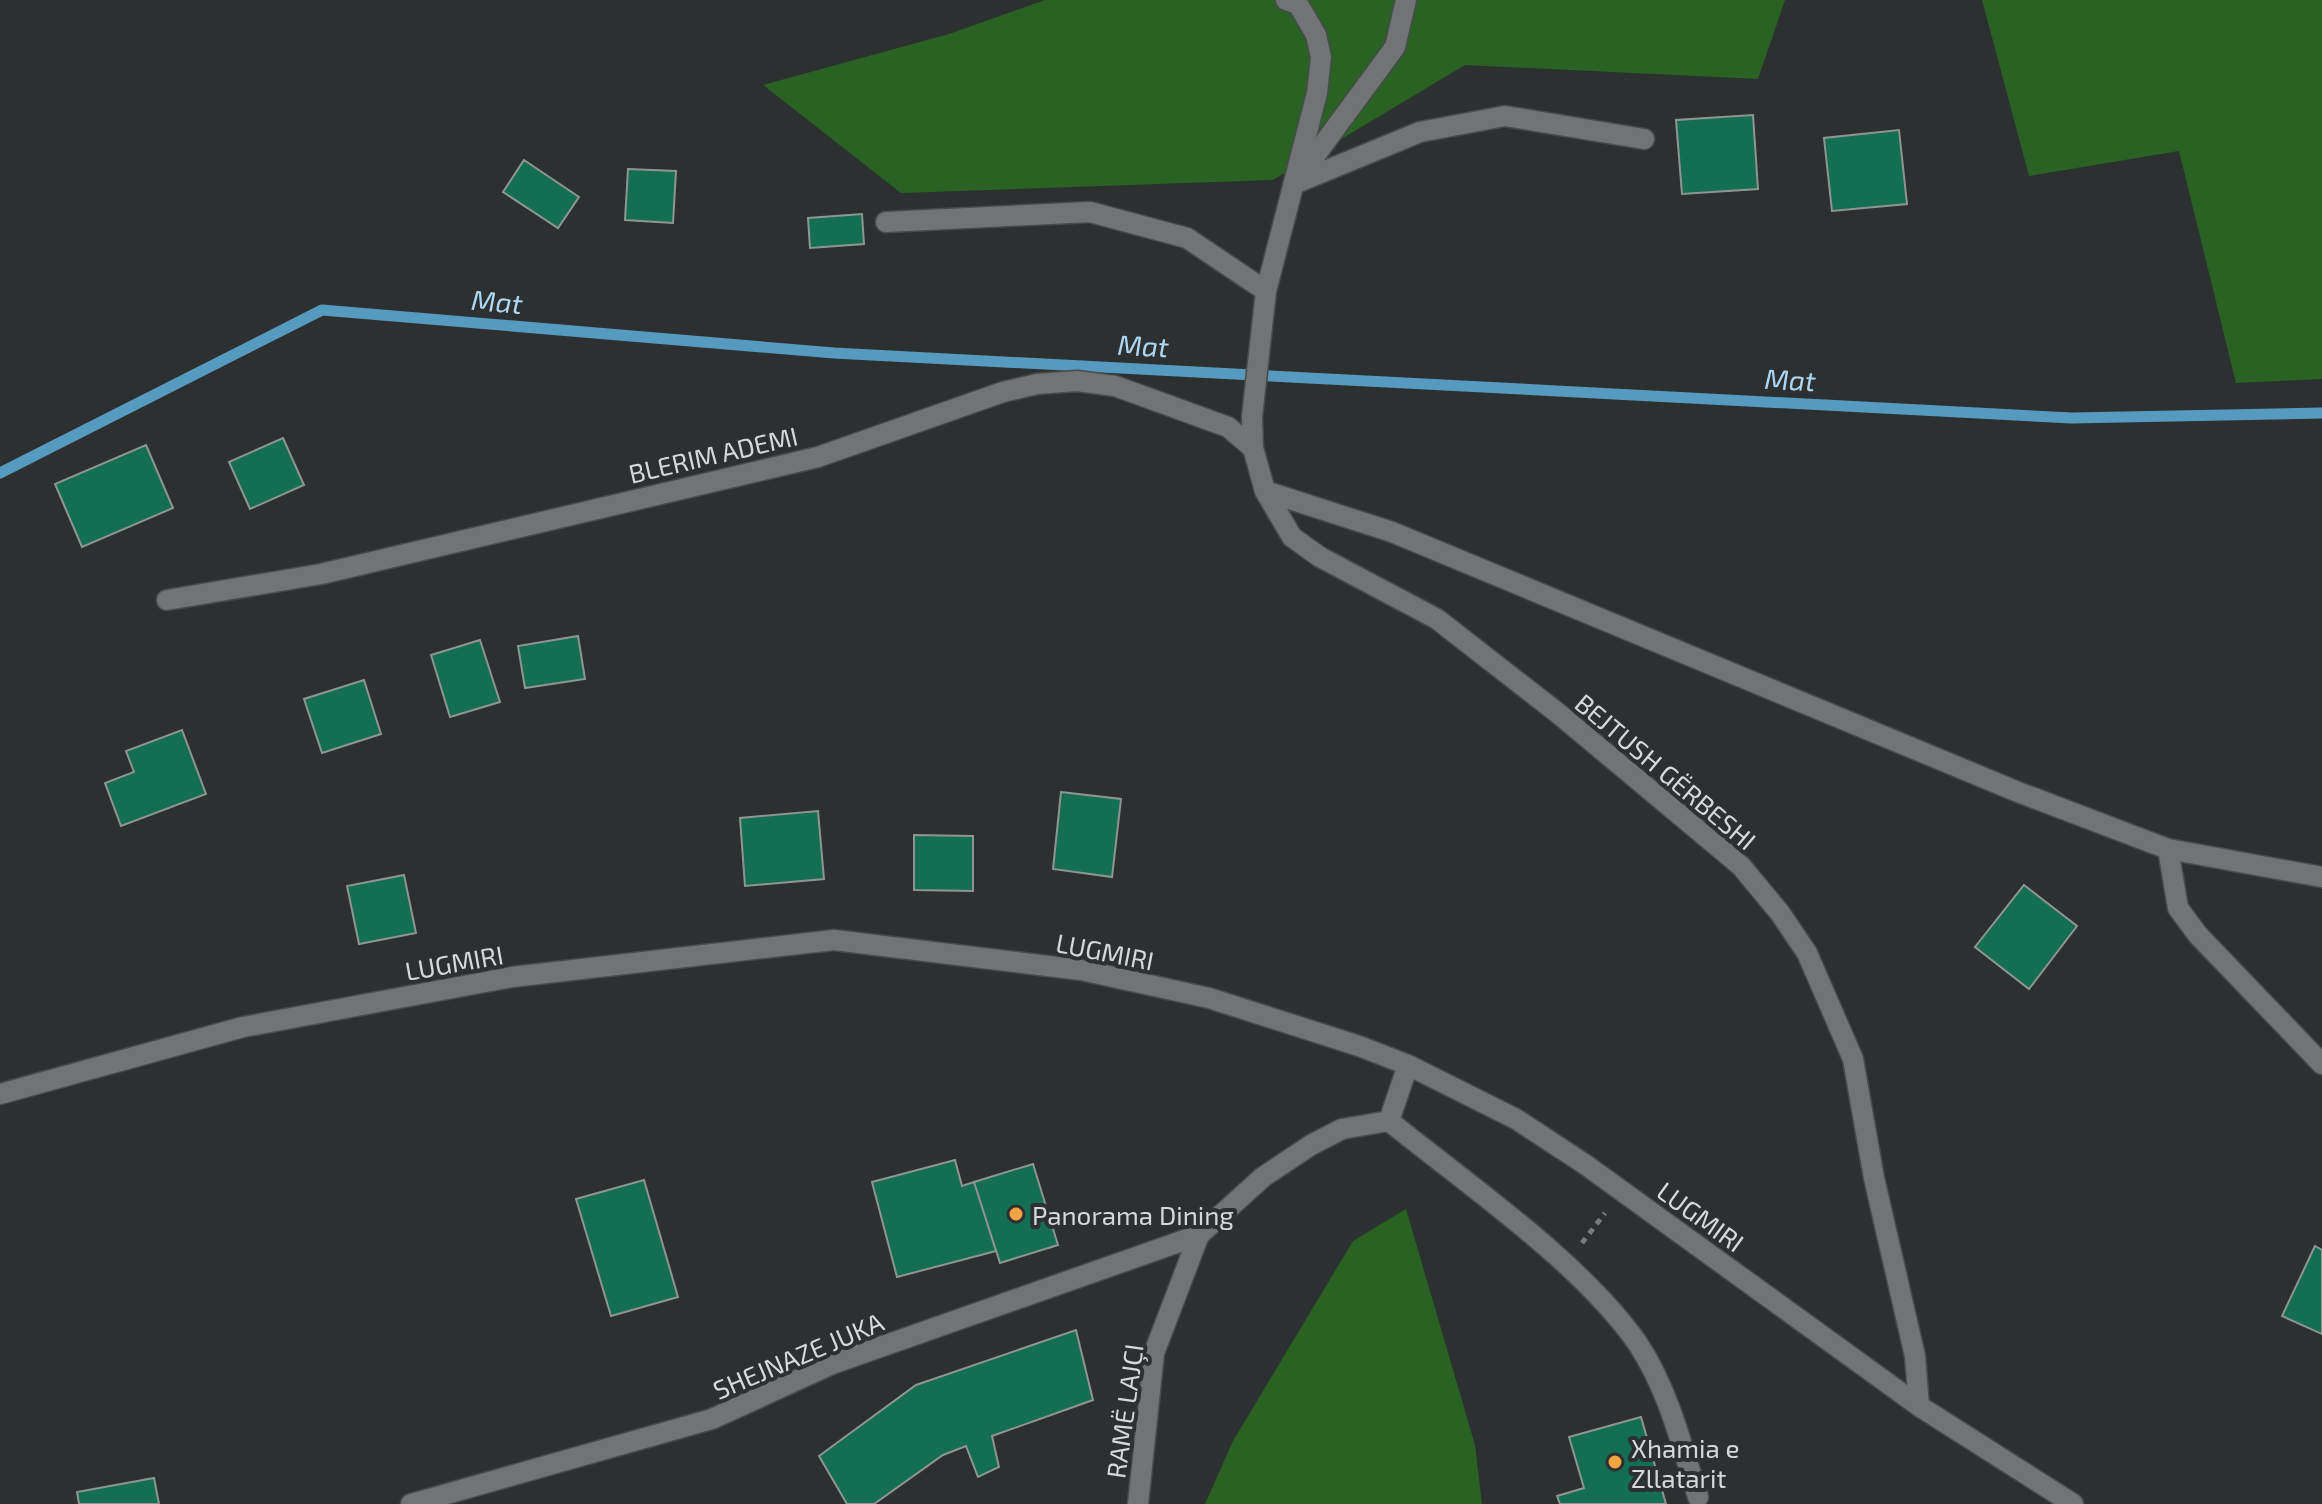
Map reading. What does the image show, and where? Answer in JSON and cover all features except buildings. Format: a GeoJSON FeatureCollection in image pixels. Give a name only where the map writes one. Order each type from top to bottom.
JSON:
{"type":"FeatureCollection","features":[{"type":"Feature","properties":{"kind":"street","name":"BEJTUSH GËRBESHI"},"geometry":{"type":"LineString","coordinates":[[1286,0],[1298,4],[1316,35],[1321,57],[1317,93],[1296,183],[1266,291],[1252,417],[1253,448],[1265,491],[1292,537],[1320,557],[1437,619],[1559,714],[1741,866],[1780,913],[1807,953],[1853,1059],[1874,1178],[1915,1356],[1919,1406]]}},
{"type":"Feature","properties":{"kind":"street"},"geometry":{"type":"LineString","coordinates":[[1296,183],[1395,47],[1406,0]]}},
{"type":"Feature","properties":{"kind":"street"},"geometry":{"type":"LineString","coordinates":[[1296,183],[1420,132],[1505,116],[1644,139]]}},
{"type":"Feature","properties":{"kind":"street"},"geometry":{"type":"LineString","coordinates":[[886,222],[1090,212],[1187,238],[1266,291]]}},
{"type":"Feature","properties":{"kind":"street","name":"BLERIM ADEMI"},"geometry":{"type":"LineString","coordinates":[[167,600],[321,574],[818,457],[1003,392],[1037,384],[1077,381],[1115,386],[1217,422],[1253,448]]}},
{"type":"Feature","properties":{"kind":"street"},"geometry":{"type":"LineString","coordinates":[[1265,491],[1392,532],[2018,792],[2168,849],[2322,877]]}},
{"type":"Feature","properties":{"kind":"street"},"geometry":{"type":"LineString","coordinates":[[2168,849],[2178,908],[2198,935],[2322,1064]]}},
{"type":"Feature","properties":{"kind":"street","name":"LUGMIRI"},"geometry":{"type":"LineString","coordinates":[[0,1094],[243,1027],[512,977],[834,940],[1081,970],[1209,998],[1408,1065],[1516,1119],[1627,1195],[1919,1406],[2073,1504]]}},
{"type":"Feature","properties":{"kind":"street"},"geometry":{"type":"LineString","coordinates":[[1408,1065],[1389,1121],[1569,1268],[1621,1323],[1646,1359],[1665,1399],[1698,1497]]}},
{"type":"Feature","properties":{"kind":"street","name":"RAMË LAJÇI"},"geometry":{"type":"LineString","coordinates":[[1138,1504],[1154,1353],[1199,1235],[1263,1177],[1311,1145],[1342,1129],[1389,1121]]}},
{"type":"Feature","properties":{"kind":"street","name":"SHEJNAZE JUKA"},"geometry":{"type":"LineString","coordinates":[[411,1504],[688,1428],[832,1364],[1199,1235]]}},
{"type":"Feature","properties":{"kind":"path"},"geometry":{"type":"LineString","coordinates":[[1569,1268],[1594,1224],[1627,1195]]}},
{"type":"Feature","properties":{"kind":"green space"},"geometry":{"type":"Polygon","coordinates":[[[1045,0],[1785,0],[1758,79],[1465,65],[1273,180],[901,193],[763,85],[949,34],[1045,0]]]}},
{"type":"Feature","properties":{"kind":"green space"},"geometry":{"type":"Polygon","coordinates":[[[1982,0],[2322,0],[2322,379],[2236,383],[2179,151],[2029,176],[1982,0]]]}},
{"type":"Feature","properties":{"kind":"green space"},"geometry":{"type":"Polygon","coordinates":[[[1406,1209],[1475,1445],[1482,1504],[1205,1504],[1233,1441],[1353,1241],[1406,1209]]]}},
{"type":"Feature","properties":{"kind":"waterway","name":"Mat"},"geometry":{"type":"LineString","coordinates":[[0,473],[322,310],[834,353],[2072,418],[2322,413]]}},
{"type":"Feature","properties":{"kind":"place","name":"Panorama Dining"},"geometry":{"type":"Point","coordinates":[1016,1214]}},
{"type":"Feature","properties":{"kind":"place","name":"Xhamia e Zllatarit"},"geometry":{"type":"Point","coordinates":[1615,1462]}}]}
